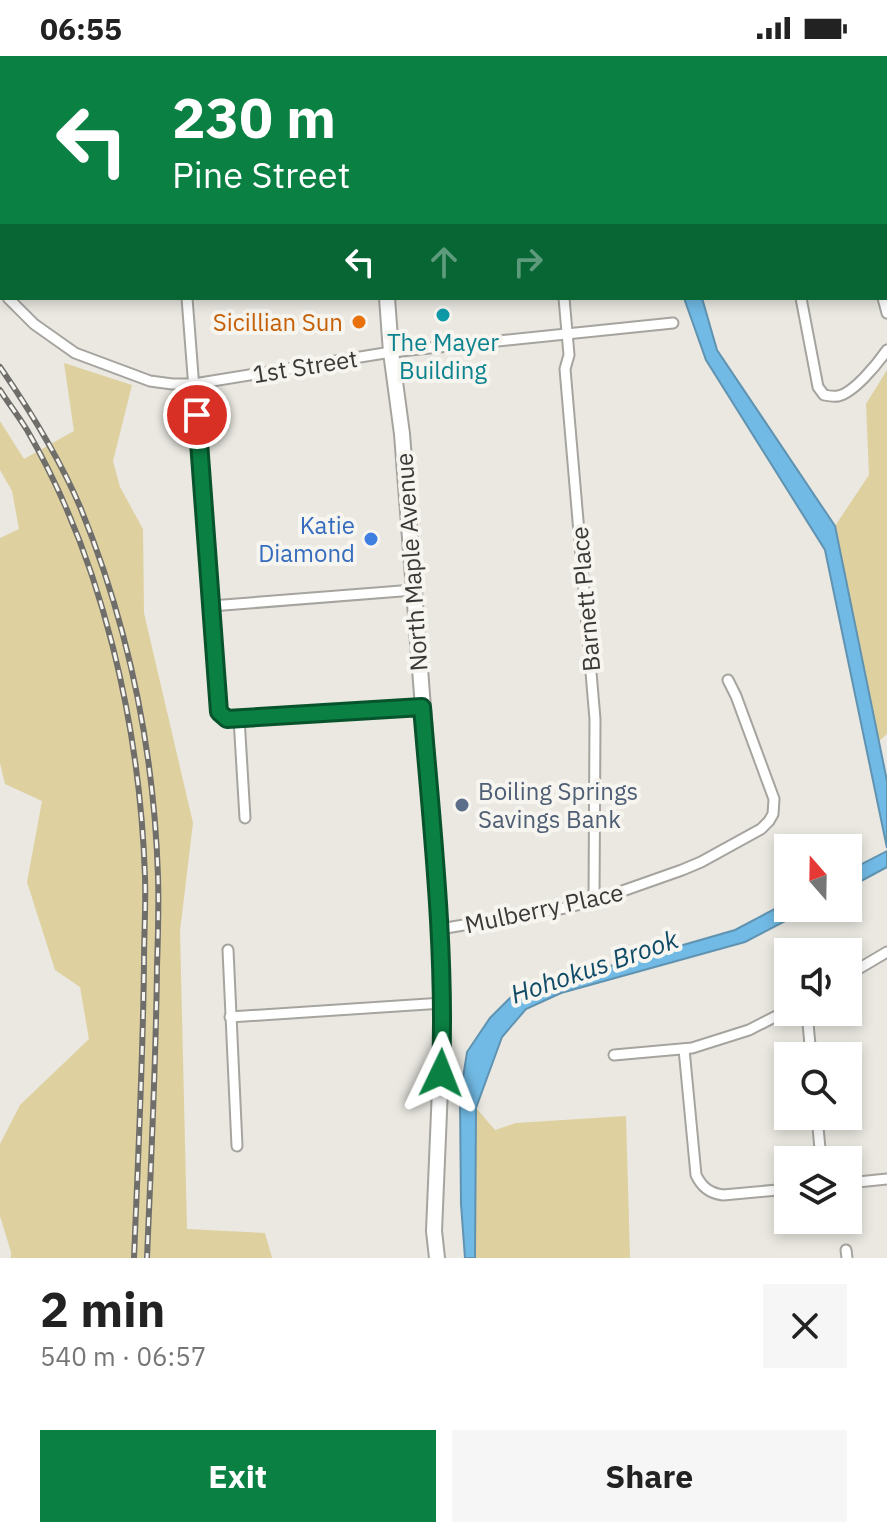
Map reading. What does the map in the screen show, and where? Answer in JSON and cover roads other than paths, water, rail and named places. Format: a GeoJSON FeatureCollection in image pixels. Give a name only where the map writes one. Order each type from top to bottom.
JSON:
{"type":"FeatureCollection","features":[{"type":"Feature","properties":{"kind":"main road","name":"North Maple Avenue"},"geometry":{"type":"LineString","coordinates":[[387,300],[402,434],[440,929],[443,1003],[434,1231],[437,1258]]}},
{"type":"Feature","properties":{"kind":"street","name":"1st Street"},"geometry":{"type":"LineString","coordinates":[[10,300],[34,324],[75,353],[150,381],[171,384],[194,384],[391,352],[673,323]]}},
{"type":"Feature","properties":{"kind":"street"},"geometry":{"type":"LineString","coordinates":[[187,300],[219,712],[227,719],[422,707]]}},
{"type":"Feature","properties":{"kind":"street","name":"Barnett Place"},"geometry":{"type":"LineString","coordinates":[[564,300],[569,355],[565,369],[595,719],[594,901]]}},
{"type":"Feature","properties":{"kind":"street"},"geometry":{"type":"LineString","coordinates":[[801,300],[818,387],[824,395],[841,396],[859,383],[887,350]]}},
{"type":"Feature","properties":{"kind":"street"},"geometry":{"type":"LineString","coordinates":[[211,606],[414,590]]}},
{"type":"Feature","properties":{"kind":"street","name":"Mulberry Place"},"geometry":{"type":"LineString","coordinates":[[440,929],[594,901],[643,886],[701,862],[761,829],[769,821],[775,804],[773,792],[728,680]]}},
{"type":"Feature","properties":{"kind":"street"},"geometry":{"type":"LineString","coordinates":[[239,718],[245,818]]}},
{"type":"Feature","properties":{"kind":"street"},"geometry":{"type":"LineString","coordinates":[[228,950],[237,1146]]}},
{"type":"Feature","properties":{"kind":"street"},"geometry":{"type":"LineString","coordinates":[[862,967],[887,952]]}},
{"type":"Feature","properties":{"kind":"street"},"geometry":{"type":"LineString","coordinates":[[230,1017],[443,1003]]}},
{"type":"Feature","properties":{"kind":"street"},"geometry":{"type":"LineString","coordinates":[[614,1055],[684,1049],[721,1040],[774,1017]]}},
{"type":"Feature","properties":{"kind":"street"},"geometry":{"type":"LineString","coordinates":[[684,1049],[696,1175],[700,1183],[707,1190],[723,1195],[774,1190]]}},
{"type":"Feature","properties":{"kind":"street"},"geometry":{"type":"LineString","coordinates":[[862,1182],[887,1179]]}},
{"type":"Feature","properties":{"kind":"water"},"geometry":{"type":"Polygon","coordinates":[[[685,300],[703,300],[717,350],[835,526],[887,781],[887,848],[825,550],[706,360],[685,300]]]}},
{"type":"Feature","properties":{"kind":"water"},"geometry":{"type":"Polygon","coordinates":[[[887,851],[887,867],[862,880],[862,864],[887,851]]]}},
{"type":"Feature","properties":{"kind":"water"},"geometry":{"type":"Polygon","coordinates":[[[774,909],[774,922],[783,922],[745,942],[561,993],[526,1009],[502,1037],[476,1108],[475,1258],[465,1258],[460,1097],[467,1052],[490,1018],[511,997],[534,988],[735,930],[774,909]]]}},
{"type":"Feature","properties":{"kind":"railway"},"geometry":{"type":"LineString","coordinates":[[0,367],[44,436],[81,509],[98,553],[125,643],[144,736],[151,782],[158,899],[147,1258]]}},
{"type":"Feature","properties":{"kind":"railway"},"geometry":{"type":"LineString","coordinates":[[0,390],[27,430],[77,534],[113,646],[135,762],[142,820],[145,898],[134,1258]]}},
{"type":"Feature","properties":{"kind":"place","name":"The Mayer Building"},"geometry":{"type":"Point","coordinates":[443,315]}},
{"type":"Feature","properties":{"kind":"place","name":"Sicillian Sun"},"geometry":{"type":"Point","coordinates":[359,322]}},
{"type":"Feature","properties":{"kind":"place","name":"Katie Diamond"},"geometry":{"type":"Point","coordinates":[371,539]}},
{"type":"Feature","properties":{"kind":"place","name":"Boiling Springs Savings Bank"},"geometry":{"type":"Point","coordinates":[462,805]}},
{"type":"Feature","properties":{"kind":"water label","name":"Hohokus Brook"},"geometry":{"type":"Point","coordinates":[594,966]}}]}
